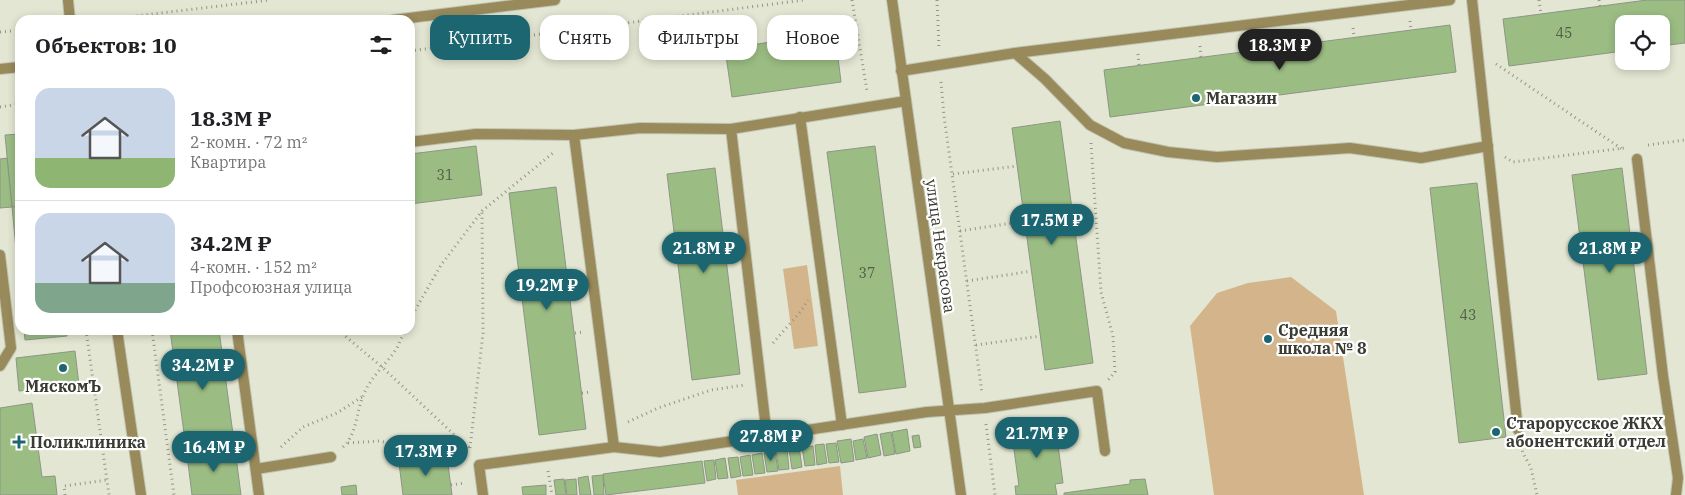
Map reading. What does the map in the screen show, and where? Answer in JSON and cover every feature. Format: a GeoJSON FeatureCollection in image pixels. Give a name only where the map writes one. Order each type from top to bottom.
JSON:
{"type":"FeatureCollection","features":[{"type":"Feature","properties":{"kind":"street"},"geometry":{"type":"LineString","coordinates":[[68,0],[70,15]]}},
{"type":"Feature","properties":{"kind":"street"},"geometry":{"type":"LineString","coordinates":[[415,17],[555,0]]}},
{"type":"Feature","properties":{"kind":"street","name":"улица Некрасова"},"geometry":{"type":"LineString","coordinates":[[892,0],[960,495]]}},
{"type":"Feature","properties":{"kind":"street"},"geometry":{"type":"LineString","coordinates":[[901,71],[1015,53],[1450,0]]}},
{"type":"Feature","properties":{"kind":"street"},"geometry":{"type":"LineString","coordinates":[[1472,0],[1518,430]]}},
{"type":"Feature","properties":{"kind":"street"},"geometry":{"type":"LineString","coordinates":[[1015,53],[1045,79],[1090,125],[1124,143],[1168,152],[1217,157],[1350,148],[1421,158],[1488,146]]}},
{"type":"Feature","properties":{"kind":"street"},"geometry":{"type":"LineString","coordinates":[[0,69],[15,68]]}},
{"type":"Feature","properties":{"kind":"street"},"geometry":{"type":"LineString","coordinates":[[415,141],[476,134],[574,135],[640,128],[731,129],[906,101]]}},
{"type":"Feature","properties":{"kind":"street"},"geometry":{"type":"LineString","coordinates":[[800,117],[842,425]]}},
{"type":"Feature","properties":{"kind":"street"},"geometry":{"type":"LineString","coordinates":[[731,129],[767,437]]}},
{"type":"Feature","properties":{"kind":"street"},"geometry":{"type":"LineString","coordinates":[[574,135],[614,447]]}},
{"type":"Feature","properties":{"kind":"street"},"geometry":{"type":"LineString","coordinates":[[1637,159],[1663,376],[1681,478],[1676,495]]}},
{"type":"Feature","properties":{"kind":"street"},"geometry":{"type":"LineString","coordinates":[[0,255],[11,348],[0,366]]}},
{"type":"Feature","properties":{"kind":"street"},"geometry":{"type":"LineString","coordinates":[[119,335],[141,495]]}},
{"type":"Feature","properties":{"kind":"street"},"geometry":{"type":"LineString","coordinates":[[238,335],[259,495]]}},
{"type":"Feature","properties":{"kind":"street"},"geometry":{"type":"LineString","coordinates":[[483,495],[479,464],[614,447],[660,452],[927,412],[984,408],[1097,392],[1105,451]]}},
{"type":"Feature","properties":{"kind":"street"},"geometry":{"type":"LineString","coordinates":[[256,468],[331,457]]}},
{"type":"Feature","properties":{"kind":"path"},"geometry":{"type":"LineString","coordinates":[[144,15],[270,0]]}},
{"type":"Feature","properties":{"kind":"path"},"geometry":{"type":"LineString","coordinates":[[415,50],[804,0]]}},
{"type":"Feature","properties":{"kind":"path"},"geometry":{"type":"LineString","coordinates":[[852,0],[870,106]]}},
{"type":"Feature","properties":{"kind":"path"},"geometry":{"type":"LineString","coordinates":[[937,0],[944,116],[995,495]]}},
{"type":"Feature","properties":{"kind":"path"},"geometry":{"type":"LineString","coordinates":[[1539,0],[1541,14]]}},
{"type":"Feature","properties":{"kind":"path"},"geometry":{"type":"LineString","coordinates":[[1600,0],[1600,6]]}},
{"type":"Feature","properties":{"kind":"path"},"geometry":{"type":"LineString","coordinates":[[0,32],[15,30]]}},
{"type":"Feature","properties":{"kind":"path"},"geometry":{"type":"LineString","coordinates":[[1477,51],[1637,159]]}},
{"type":"Feature","properties":{"kind":"path"},"geometry":{"type":"LineString","coordinates":[[0,107],[15,105]]}},
{"type":"Feature","properties":{"kind":"path"},"geometry":{"type":"LineString","coordinates":[[1090,125],[1091,164],[1101,292],[1113,336],[1115,372],[1097,392]]}},
{"type":"Feature","properties":{"kind":"path"},"geometry":{"type":"LineString","coordinates":[[415,310],[441,265],[482,211],[574,135]]}},
{"type":"Feature","properties":{"kind":"path"},"geometry":{"type":"LineString","coordinates":[[1640,146],[1685,140]]}},
{"type":"Feature","properties":{"kind":"path"},"geometry":{"type":"LineString","coordinates":[[1488,146],[1513,162],[1631,148]]}},
{"type":"Feature","properties":{"kind":"path"},"geometry":{"type":"LineString","coordinates":[[953,174],[1017,166]]}},
{"type":"Feature","properties":{"kind":"path"},"geometry":{"type":"LineString","coordinates":[[470,448],[483,333],[482,211]]}},
{"type":"Feature","properties":{"kind":"path"},"geometry":{"type":"LineString","coordinates":[[960,231],[1025,221]]}},
{"type":"Feature","properties":{"kind":"path"},"geometry":{"type":"LineString","coordinates":[[967,280],[1032,271]]}},
{"type":"Feature","properties":{"kind":"path"},"geometry":{"type":"LineString","coordinates":[[758,361],[801,311],[822,279]]}},
{"type":"Feature","properties":{"kind":"path"},"geometry":{"type":"LineString","coordinates":[[87,335],[109,495]]}},
{"type":"Feature","properties":{"kind":"path"},"geometry":{"type":"LineString","coordinates":[[153,335],[174,495]]}},
{"type":"Feature","properties":{"kind":"path"},"geometry":{"type":"LineString","coordinates":[[344,335],[382,367],[470,448],[479,464]]}},
{"type":"Feature","properties":{"kind":"path"},"geometry":{"type":"LineString","coordinates":[[331,457],[347,443],[354,431],[362,397],[370,382],[397,348],[403,335]]}},
{"type":"Feature","properties":{"kind":"path"},"geometry":{"type":"LineString","coordinates":[[976,345],[1041,336]]}},
{"type":"Feature","properties":{"kind":"path"},"geometry":{"type":"LineString","coordinates":[[612,428],[658,408],[711,390],[761,383]]}},
{"type":"Feature","properties":{"kind":"path"},"geometry":{"type":"LineString","coordinates":[[256,468],[303,427],[337,413],[362,397]]}},
{"type":"Feature","properties":{"kind":"path"},"geometry":{"type":"LineString","coordinates":[[1518,430],[1523,453],[1531,468],[1537,495]]}},
{"type":"Feature","properties":{"kind":"path"},"geometry":{"type":"LineString","coordinates":[[347,443],[379,441],[393,444],[427,442],[463,443]]}},
{"type":"Feature","properties":{"kind":"path"},"geometry":{"type":"LineString","coordinates":[[546,456],[552,495]]}},
{"type":"Feature","properties":{"kind":"path"},"geometry":{"type":"LineString","coordinates":[[66,495],[64,486],[107,480]]}},
{"type":"Feature","properties":{"kind":"shaded area"},"geometry":{"type":"Polygon","coordinates":[[[807,265],[818,346],[794,349],[783,269],[807,265]]]}},
{"type":"Feature","properties":{"kind":"shaded area","name":"Средняя школа № 8"},"geometry":{"type":"Polygon","coordinates":[[[1291,277],[1336,311],[1364,495],[1214,495],[1190,326],[1217,293],[1248,283],[1291,277]]]}},
{"type":"Feature","properties":{"kind":"shaded area"},"geometry":{"type":"Polygon","coordinates":[[[840,466],[843,495],[738,495],[736,480],[840,466]]]}},
{"type":"Feature","properties":{"kind":"building"},"geometry":{"type":"Polygon","coordinates":[[[1647,0],[1685,0],[1685,43],[1670,45],[1670,15],[1615,15],[1615,52],[1509,66],[1503,19],[1647,0]]]}},
{"type":"Feature","properties":{"kind":"building"},"geometry":{"type":"Polygon","coordinates":[[[1450,25],[1456,72],[1110,117],[1104,70],[1450,25]]]}},
{"type":"Feature","properties":{"kind":"building"},"geometry":{"type":"Polygon","coordinates":[[[767,43],[767,60],[838,60],[841,82],[732,97],[727,60],[757,60],[757,44],[767,43]]]}},
{"type":"Feature","properties":{"kind":"building"},"geometry":{"type":"Polygon","coordinates":[[[1060,121],[1093,363],[1045,370],[1012,128],[1060,121]]]}},
{"type":"Feature","properties":{"kind":"building"},"geometry":{"type":"Polygon","coordinates":[[[15,134],[15,207],[12,207],[5,135],[15,134]]]}},
{"type":"Feature","properties":{"kind":"building"},"geometry":{"type":"Polygon","coordinates":[[[476,146],[482,195],[415,203],[415,153],[476,146]]]}},
{"type":"Feature","properties":{"kind":"building"},"geometry":{"type":"Polygon","coordinates":[[[875,146],[906,387],[859,393],[827,152],[875,146]]]}},
{"type":"Feature","properties":{"kind":"building"},"geometry":{"type":"Polygon","coordinates":[[[7,158],[12,207],[0,208],[0,159],[7,158]]]}},
{"type":"Feature","properties":{"kind":"building"},"geometry":{"type":"Polygon","coordinates":[[[715,168],[740,374],[692,380],[667,174],[715,168]]]}},
{"type":"Feature","properties":{"kind":"building"},"geometry":{"type":"Polygon","coordinates":[[[1622,168],[1647,374],[1598,380],[1572,175],[1622,168]]]}},
{"type":"Feature","properties":{"kind":"building"},"geometry":{"type":"Polygon","coordinates":[[[1477,183],[1506,437],[1459,443],[1430,188],[1477,183]]]}},
{"type":"Feature","properties":{"kind":"building"},"geometry":{"type":"Polygon","coordinates":[[[556,187],[586,429],[539,435],[509,193],[556,187]]]}},
{"type":"Feature","properties":{"kind":"building"},"geometry":{"type":"Polygon","coordinates":[[[12,207],[15,207],[15,238],[12,207]]]}},
{"type":"Feature","properties":{"kind":"building"},"geometry":{"type":"Polygon","coordinates":[[[24,335],[67,335],[67,336],[25,340],[24,335]]]}},
{"type":"Feature","properties":{"kind":"building"},"geometry":{"type":"Polygon","coordinates":[[[171,335],[220,335],[235,449],[187,455],[171,335]]]}},
{"type":"Feature","properties":{"kind":"building"},"geometry":{"type":"Polygon","coordinates":[[[75,351],[79,385],[19,391],[16,358],[75,351]]]}},
{"type":"Feature","properties":{"kind":"building","name":"Поликлиника"},"geometry":{"type":"Polygon","coordinates":[[[32,403],[42,477],[55,476],[57,495],[0,495],[0,408],[32,403]]]}},
{"type":"Feature","properties":{"kind":"building"},"geometry":{"type":"Polygon","coordinates":[[[1055,422],[1063,483],[1055,484],[1057,495],[1016,495],[1015,486],[1019,486],[1011,428],[1055,422]]]}},
{"type":"Feature","properties":{"kind":"building"},"geometry":{"type":"Polygon","coordinates":[[[907,429],[910,451],[896,454],[892,432],[907,429]]]}},
{"type":"Feature","properties":{"kind":"building"},"geometry":{"type":"Polygon","coordinates":[[[891,432],[895,454],[884,456],[880,434],[891,432]]]}},
{"type":"Feature","properties":{"kind":"building"},"geometry":{"type":"Polygon","coordinates":[[[877,434],[881,455],[868,458],[864,437],[877,434]]]}},
{"type":"Feature","properties":{"kind":"building"},"geometry":{"type":"Polygon","coordinates":[[[919,435],[921,447],[914,448],[912,436],[919,435]]]}},
{"type":"Feature","properties":{"kind":"building"},"geometry":{"type":"Polygon","coordinates":[[[851,439],[854,461],[841,463],[837,441],[851,439]]]}},
{"type":"Feature","properties":{"kind":"building"},"geometry":{"type":"Polygon","coordinates":[[[863,439],[867,458],[856,460],[853,441],[863,439]]]}},
{"type":"Feature","properties":{"kind":"building"},"geometry":{"type":"Polygon","coordinates":[[[836,443],[839,462],[829,463],[826,444],[836,443]]]}},
{"type":"Feature","properties":{"kind":"building"},"geometry":{"type":"Polygon","coordinates":[[[824,444],[827,463],[817,465],[815,445],[824,444]]]}},
{"type":"Feature","properties":{"kind":"building"},"geometry":{"type":"Polygon","coordinates":[[[813,446],[815,465],[805,466],[802,447],[813,446]]]}},
{"type":"Feature","properties":{"kind":"building"},"geometry":{"type":"Polygon","coordinates":[[[799,447],[802,467],[792,469],[789,449],[799,447]]]}},
{"type":"Feature","properties":{"kind":"building"},"geometry":{"type":"Polygon","coordinates":[[[235,449],[241,495],[192,495],[187,455],[235,449]]]}},
{"type":"Feature","properties":{"kind":"building"},"geometry":{"type":"Polygon","coordinates":[[[787,449],[789,469],[779,470],[776,451],[787,449]]]}},
{"type":"Feature","properties":{"kind":"building"},"geometry":{"type":"Polygon","coordinates":[[[775,451],[778,471],[767,472],[764,453],[775,451]]]}},
{"type":"Feature","properties":{"kind":"building"},"geometry":{"type":"Polygon","coordinates":[[[762,453],[765,473],[755,474],[752,455],[762,453]]]}},
{"type":"Feature","properties":{"kind":"building"},"geometry":{"type":"Polygon","coordinates":[[[750,455],[753,475],[743,476],[740,457],[750,455]]]}},
{"type":"Feature","properties":{"kind":"building"},"geometry":{"type":"Polygon","coordinates":[[[447,457],[452,495],[403,495],[399,463],[447,457]]]}},
{"type":"Feature","properties":{"kind":"building"},"geometry":{"type":"Polygon","coordinates":[[[738,457],[741,476],[731,478],[728,458],[738,457]]]}},
{"type":"Feature","properties":{"kind":"building"},"geometry":{"type":"Polygon","coordinates":[[[725,458],[728,478],[718,479],[715,460],[725,458]]]}},
{"type":"Feature","properties":{"kind":"building"},"geometry":{"type":"Polygon","coordinates":[[[714,460],[716,479],[707,481],[704,461],[714,460]]]}},
{"type":"Feature","properties":{"kind":"building"},"geometry":{"type":"Polygon","coordinates":[[[702,461],[705,483],[606,495],[603,474],[702,461]]]}},
{"type":"Feature","properties":{"kind":"building"},"geometry":{"type":"Polygon","coordinates":[[[603,475],[604,495],[594,495],[592,476],[603,475]]]}},
{"type":"Feature","properties":{"kind":"building"},"geometry":{"type":"Polygon","coordinates":[[[588,476],[591,495],[580,495],[578,478],[588,476]]]}},
{"type":"Feature","properties":{"kind":"building"},"geometry":{"type":"Polygon","coordinates":[[[564,479],[566,495],[556,495],[554,480],[564,479]]]}},
{"type":"Feature","properties":{"kind":"building"},"geometry":{"type":"Polygon","coordinates":[[[576,479],[577,495],[567,495],[565,480],[576,479]]]}},
{"type":"Feature","properties":{"kind":"building"},"geometry":{"type":"Polygon","coordinates":[[[1145,479],[1148,495],[1064,495],[1064,493],[1130,484],[1130,480],[1145,479]]]}},
{"type":"Feature","properties":{"kind":"building"},"geometry":{"type":"Polygon","coordinates":[[[356,485],[357,495],[342,495],[341,487],[356,485]]]}},
{"type":"Feature","properties":{"kind":"building"},"geometry":{"type":"Polygon","coordinates":[[[546,485],[546,495],[523,495],[522,487],[546,485]]]}},
{"type":"Feature","properties":{"kind":"place","name":"Магазин"},"geometry":{"type":"Point","coordinates":[1196,98]}},
{"type":"Feature","properties":{"kind":"place","name":"Средняя школа № 8"},"geometry":{"type":"Point","coordinates":[1268,339]}},
{"type":"Feature","properties":{"kind":"place","name":"МяскомЪ"},"geometry":{"type":"Point","coordinates":[63,368]}},
{"type":"Feature","properties":{"kind":"place","name":"Старорусское ЖКХ абонентский отдел"},"geometry":{"type":"Point","coordinates":[1496,432]}},
{"type":"Feature","properties":{"kind":"place","name":"Поликлиника"},"geometry":{"type":"Point","coordinates":[19,442]}}]}
